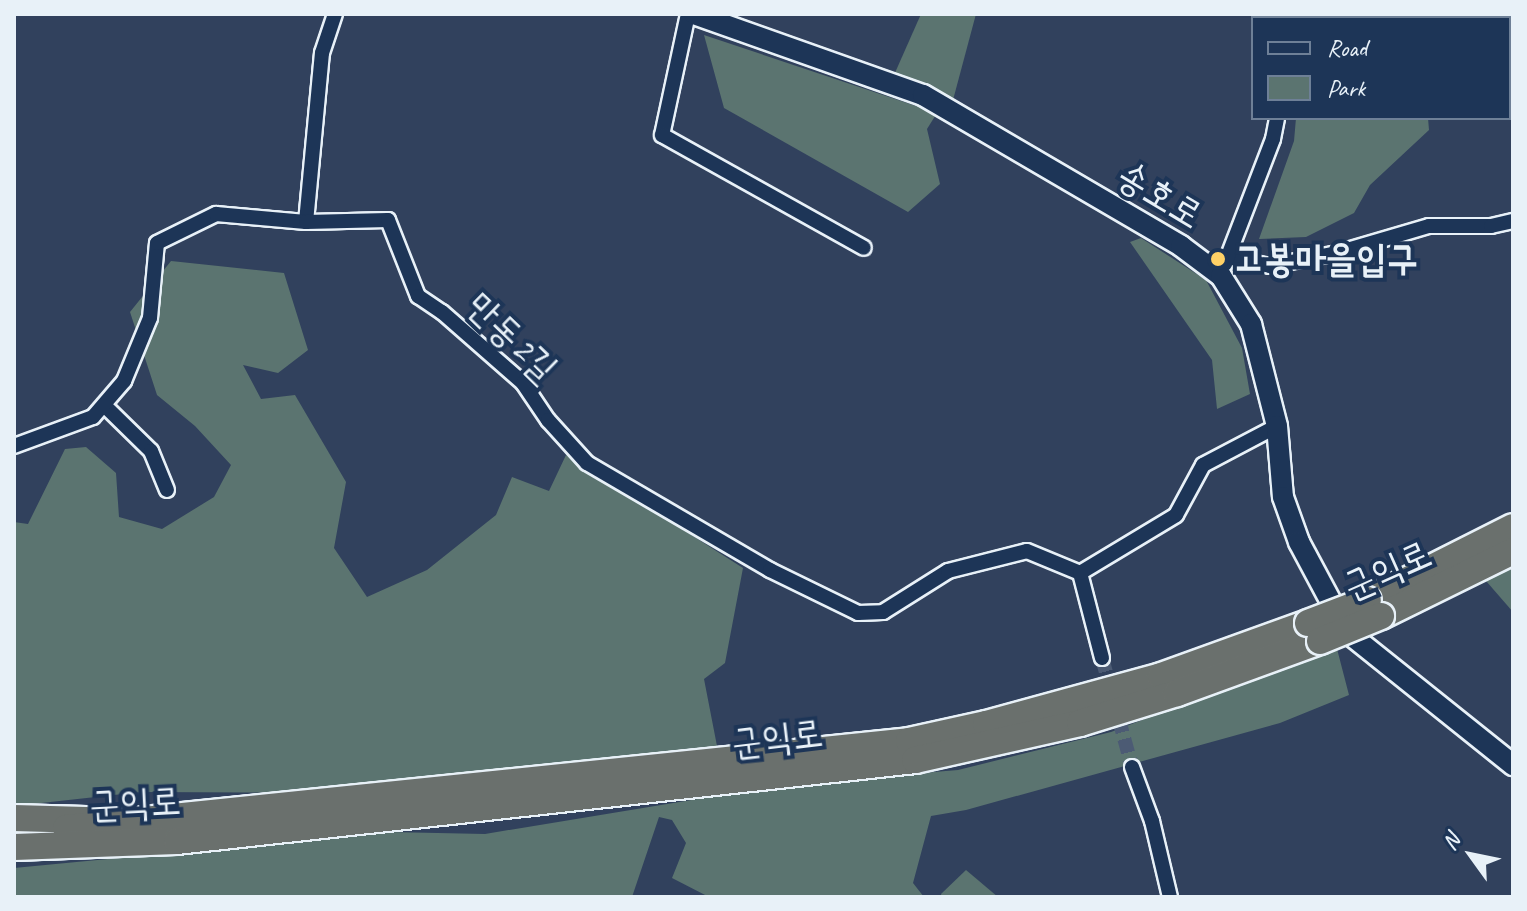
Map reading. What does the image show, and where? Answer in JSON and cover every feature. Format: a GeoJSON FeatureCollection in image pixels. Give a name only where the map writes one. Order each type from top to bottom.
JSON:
{"type":"FeatureCollection","features":[{"type":"Feature","properties":{"kind":"highway","name":"군익로"},"geometry":{"type":"LineString","coordinates":[[1374,608],[1513,527]]}},
{"type":"Feature","properties":{"kind":"highway","name":"군익로"},"geometry":{"type":"LineString","coordinates":[[14,847],[177,841],[915,760],[997,745],[1177,693],[1314,632],[1513,551]]}},
{"type":"Feature","properties":{"kind":"highway","name":"군익로"},"geometry":{"type":"LineString","coordinates":[[126,822],[909,741],[986,724],[1314,632]]}},
{"type":"Feature","properties":{"kind":"highway"},"geometry":{"type":"LineString","coordinates":[[14,818],[126,822]]}},
{"type":"Feature","properties":{"kind":"highway"},"geometry":{"type":"LineString","coordinates":[[14,830],[126,822]]}},
{"type":"Feature","properties":{"kind":"main road","name":"송호로"},"geometry":{"type":"LineString","coordinates":[[691,14],[923,95],[1181,246],[1224,266],[1251,324],[1277,426],[1283,497],[1299,542],[1347,632],[1513,765]]}},
{"type":"Feature","properties":{"kind":"street"},"geometry":{"type":"LineString","coordinates":[[306,222],[322,53],[335,14]]}},
{"type":"Feature","properties":{"kind":"street","name":"송호로"},"geometry":{"type":"LineString","coordinates":[[691,14],[662,135],[864,248]]}},
{"type":"Feature","properties":{"kind":"street"},"geometry":{"type":"LineString","coordinates":[[1277,120],[1273,139],[1224,266],[1270,266],[1337,253],[1429,226],[1491,226],[1513,221]]}},
{"type":"Feature","properties":{"kind":"street","name":"만동2길"},"geometry":{"type":"LineString","coordinates":[[14,446],[93,417],[124,381],[150,318],[157,243],[216,214],[306,222],[388,220],[418,296],[442,312],[523,383],[548,420],[587,463],[770,570],[858,613],[883,612],[948,571],[1027,551],[1080,573]]}},
{"type":"Feature","properties":{"kind":"street"},"geometry":{"type":"LineString","coordinates":[[105,406],[151,451],[167,490]]}},
{"type":"Feature","properties":{"kind":"street"},"geometry":{"type":"LineString","coordinates":[[1102,658],[1080,573],[1176,515],[1203,465],[1277,426]]}},
{"type":"Feature","properties":{"kind":"street"},"geometry":{"type":"LineString","coordinates":[[1132,767],[1152,821],[1170,897]]}},
{"type":"Feature","properties":{"kind":"green space"},"geometry":{"type":"Polygon","coordinates":[[[921,14],[976,14],[953,100],[894,75],[921,14]]]}},
{"type":"Feature","properties":{"kind":"green space"},"geometry":{"type":"Polygon","coordinates":[[[704,35],[937,113],[927,129],[940,184],[908,212],[724,108],[704,35]]]}},
{"type":"Feature","properties":{"kind":"green space"},"geometry":{"type":"Polygon","coordinates":[[[1296,120],[1428,120],[1429,130],[1370,185],[1354,213],[1306,237],[1259,239],[1294,141],[1296,120]]]}},
{"type":"Feature","properties":{"kind":"green space"},"geometry":{"type":"Polygon","coordinates":[[[1141,238],[1206,280],[1242,348],[1250,394],[1217,409],[1212,360],[1130,242],[1141,238]]]}},
{"type":"Feature","properties":{"kind":"green space"},"geometry":{"type":"Polygon","coordinates":[[[171,261],[284,273],[308,350],[278,373],[243,365],[261,399],[295,395],[346,482],[334,548],[367,597],[427,570],[496,515],[512,477],[549,491],[566,455],[743,568],[725,663],[704,679],[717,746],[326,793],[141,792],[14,806],[14,522],[28,524],[65,449],[86,447],[116,473],[119,517],[162,529],[214,497],[231,465],[195,426],[157,395],[130,312],[171,261]]]}},
{"type":"Feature","properties":{"kind":"green space"},"geometry":{"type":"Polygon","coordinates":[[[1513,556],[1513,612],[1480,574],[1513,556]]]}},
{"type":"Feature","properties":{"kind":"green space"},"geometry":{"type":"Polygon","coordinates":[[[1336,645],[1349,695],[1280,723],[966,810],[931,816],[913,883],[924,897],[709,897],[672,878],[686,843],[672,820],[659,817],[632,897],[14,897],[14,868],[390,832],[485,834],[788,784],[958,770],[1111,732],[1336,645]]]}},
{"type":"Feature","properties":{"kind":"green space"},"geometry":{"type":"Polygon","coordinates":[[[966,870],[998,897],[942,897],[941,894],[966,870]]]}},
{"type":"Feature","properties":{"kind":"tunnel"},"geometry":{"type":"LineString","coordinates":[[1102,658],[1132,767]]}},
{"type":"Feature","properties":{"kind":"place","name":"고봉마을입구"},"geometry":{"type":"Point","coordinates":[1218,259]}}]}
